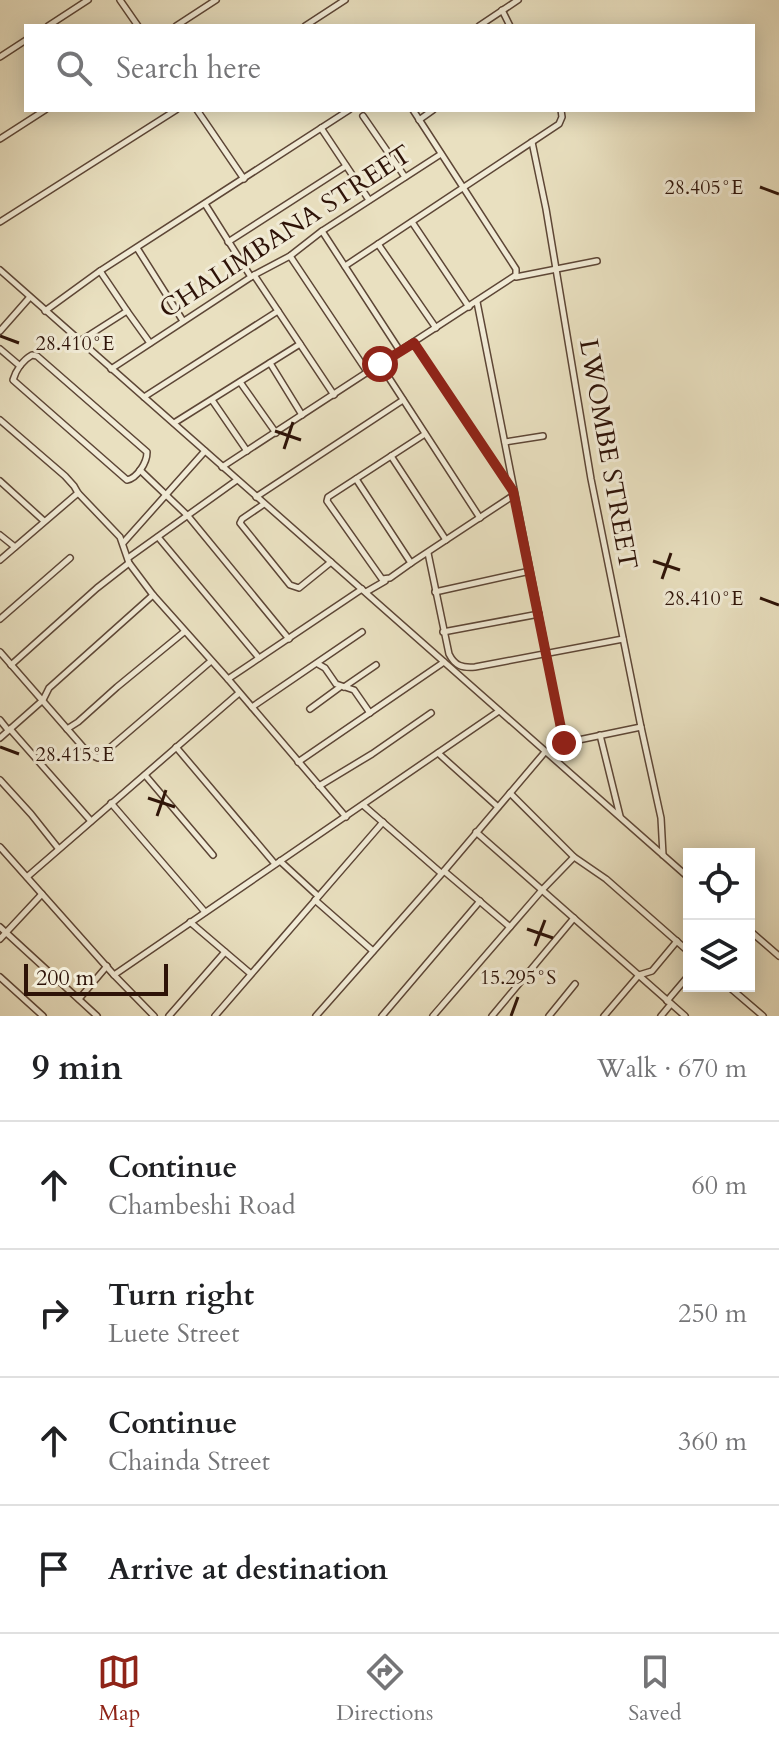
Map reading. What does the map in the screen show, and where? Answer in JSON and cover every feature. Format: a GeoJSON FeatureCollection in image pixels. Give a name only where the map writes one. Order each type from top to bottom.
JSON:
{"type":"FeatureCollection","features":[{"type":"Feature","properties":{"kind":"street"},"geometry":{"type":"LineString","coordinates":[[51,24],[88,0]]}},
{"type":"Feature","properties":{"kind":"street"},"geometry":{"type":"LineString","coordinates":[[120,0],[137,24]]}},
{"type":"Feature","properties":{"kind":"street"},"geometry":{"type":"LineString","coordinates":[[179,24],[216,0]]}},
{"type":"Feature","properties":{"kind":"street"},"geometry":{"type":"LineString","coordinates":[[308,24],[345,0]]}},
{"type":"Feature","properties":{"kind":"street"},"geometry":{"type":"LineString","coordinates":[[482,24],[518,0]]}},
{"type":"Feature","properties":{"kind":"street"},"geometry":{"type":"LineString","coordinates":[[502,10],[509,24]]}},
{"type":"Feature","properties":{"kind":"street"},"geometry":{"type":"LineString","coordinates":[[0,57],[24,41]]}},
{"type":"Feature","properties":{"kind":"street"},"geometry":{"type":"LineString","coordinates":[[0,139],[42,112]]}},
{"type":"Feature","properties":{"kind":"street"},"geometry":{"type":"LineString","coordinates":[[0,222],[173,112]]}},
{"type":"Feature","properties":{"kind":"street"},"geometry":{"type":"LineString","coordinates":[[198,112],[244,179]]}},
{"type":"Feature","properties":{"kind":"street"},"geometry":{"type":"LineString","coordinates":[[45,311],[100,271],[346,112]]}},
{"type":"Feature","properties":{"kind":"street"},"geometry":{"type":"LineString","coordinates":[[414,112],[516,269],[515,277]]}},
{"type":"Feature","properties":{"kind":"street"},"geometry":{"type":"LineString","coordinates":[[419,120],[430,112]]}},
{"type":"Feature","properties":{"kind":"street"},"geometry":{"type":"LineString","coordinates":[[345,266],[559,124],[561,112]]}},
{"type":"Feature","properties":{"kind":"street"},"geometry":{"type":"LineString","coordinates":[[363,116],[405,177]]}},
{"type":"Feature","properties":{"kind":"street"},"geometry":{"type":"LineString","coordinates":[[321,128],[369,200]]}},
{"type":"Feature","properties":{"kind":"street","name":"LWOMBE STREET"},"geometry":{"type":"LineString","coordinates":[[532,142],[591,479],[661,818],[663,855]]}},
{"type":"Feature","properties":{"kind":"street","name":"CHALIMBANA STREET"},"geometry":{"type":"LineString","coordinates":[[111,369],[253,276],[290,256],[322,231],[441,154]]}},
{"type":"Feature","properties":{"kind":"street"},"geometry":{"type":"LineString","coordinates":[[228,242],[346,166]]}},
{"type":"Feature","properties":{"kind":"street"},"geometry":{"type":"LineString","coordinates":[[205,204],[334,395]]}},
{"type":"Feature","properties":{"kind":"street"},"geometry":{"type":"LineString","coordinates":[[412,222],[469,307]]}},
{"type":"Feature","properties":{"kind":"street"},"geometry":{"type":"LineString","coordinates":[[322,231],[400,351]]}},
{"type":"Feature","properties":{"kind":"street"},"geometry":{"type":"LineString","coordinates":[[378,244],[436,328]]}},
{"type":"Feature","properties":{"kind":"street"},"geometry":{"type":"LineString","coordinates":[[137,248],[183,321]]}},
{"type":"Feature","properties":{"kind":"street"},"geometry":{"type":"LineString","coordinates":[[290,256],[368,373]]}},
{"type":"Feature","properties":{"kind":"street"},"geometry":{"type":"LineString","coordinates":[[222,467],[515,277],[597,261]]}},
{"type":"Feature","properties":{"kind":"street"},"geometry":{"type":"LineString","coordinates":[[0,270],[264,504],[449,662],[545,752],[683,873]]}},
{"type":"Feature","properties":{"kind":"street"},"geometry":{"type":"LineString","coordinates":[[100,271],[150,343]]}},
{"type":"Feature","properties":{"kind":"street"},"geometry":{"type":"LineString","coordinates":[[0,331],[30,297]]}},
{"type":"Feature","properties":{"kind":"street"},"geometry":{"type":"LineString","coordinates":[[477,302],[564,743]]}},
{"type":"Feature","properties":{"kind":"street"},"geometry":{"type":"LineString","coordinates":[[80,341],[127,311]]}},
{"type":"Feature","properties":{"kind":"street"},"geometry":{"type":"LineString","coordinates":[[144,397],[278,311]]}},
{"type":"Feature","properties":{"kind":"street"},"geometry":{"type":"LineString","coordinates":[[414,343],[514,493]]}},
{"type":"Feature","properties":{"kind":"street"},"geometry":{"type":"LineString","coordinates":[[174,423],[300,344]]}},
{"type":"Feature","properties":{"kind":"street"},"geometry":{"type":"LineString","coordinates":[[0,349],[20,366]]}},
{"type":"Feature","properties":{"kind":"street"},"geometry":{"type":"LineString","coordinates":[[32,355],[37,356],[102,411],[147,452],[140,470],[132,480],[127,480],[13,380],[20,366],[32,355]]}},
{"type":"Feature","properties":{"kind":"street"},"geometry":{"type":"LineString","coordinates":[[270,363],[302,415]]}},
{"type":"Feature","properties":{"kind":"street"},"geometry":{"type":"LineString","coordinates":[[380,364],[480,518]]}},
{"type":"Feature","properties":{"kind":"street"},"geometry":{"type":"LineString","coordinates":[[240,382],[276,433]]}},
{"type":"Feature","properties":{"kind":"street"},"geometry":{"type":"LineString","coordinates":[[212,400],[247,451]]}},
{"type":"Feature","properties":{"kind":"street"},"geometry":{"type":"LineString","coordinates":[[256,497],[403,400]]}},
{"type":"Feature","properties":{"kind":"street"},"geometry":{"type":"LineString","coordinates":[[0,420],[65,476],[120,537],[128,560],[153,595],[346,817]]}},
{"type":"Feature","properties":{"kind":"street"},"geometry":{"type":"LineString","coordinates":[[386,580],[378,576],[327,501],[328,497],[425,434]]}},
{"type":"Feature","properties":{"kind":"street"},"geometry":{"type":"LineString","coordinates":[[505,442],[543,436]]}},
{"type":"Feature","properties":{"kind":"street"},"geometry":{"type":"LineString","coordinates":[[122,543],[205,451]]}},
{"type":"Feature","properties":{"kind":"street"},"geometry":{"type":"LineString","coordinates":[[391,456],[446,540]]}},
{"type":"Feature","properties":{"kind":"street"},"geometry":{"type":"LineString","coordinates":[[140,470],[188,516],[289,639]]}},
{"type":"Feature","properties":{"kind":"street"},"geometry":{"type":"LineString","coordinates":[[356,479],[411,563]]}},
{"type":"Feature","properties":{"kind":"street"},"geometry":{"type":"LineString","coordinates":[[11,665],[128,560],[237,480]]}},
{"type":"Feature","properties":{"kind":"street"},"geometry":{"type":"LineString","coordinates":[[0,481],[44,521]]}},
{"type":"Feature","properties":{"kind":"street"},"geometry":{"type":"LineString","coordinates":[[0,560],[78,493]]}},
{"type":"Feature","properties":{"kind":"street"},"geometry":{"type":"LineString","coordinates":[[228,679],[364,590],[428,553],[514,493]]}},
{"type":"Feature","properties":{"kind":"street"},"geometry":{"type":"LineString","coordinates":[[264,504],[240,523],[290,585],[299,588],[331,562]]}},
{"type":"Feature","properties":{"kind":"street"},"geometry":{"type":"LineString","coordinates":[[0,535],[15,547]]}},
{"type":"Feature","properties":{"kind":"street"},"geometry":{"type":"LineString","coordinates":[[158,537],[259,658]]}},
{"type":"Feature","properties":{"kind":"street"},"geometry":{"type":"LineString","coordinates":[[428,553],[449,662]]}},
{"type":"Feature","properties":{"kind":"street"},"geometry":{"type":"LineString","coordinates":[[0,619],[70,558]]}},
{"type":"Feature","properties":{"kind":"street"},"geometry":{"type":"LineString","coordinates":[[435,592],[530,571]]}},
{"type":"Feature","properties":{"kind":"street"},"geometry":{"type":"LineString","coordinates":[[0,738],[43,700],[49,688],[153,595]]}},
{"type":"Feature","properties":{"kind":"street"},"geometry":{"type":"LineString","coordinates":[[443,632],[539,614]]}},
{"type":"Feature","properties":{"kind":"street"},"geometry":{"type":"LineString","coordinates":[[67,729],[184,632]]}},
{"type":"Feature","properties":{"kind":"street"},"geometry":{"type":"LineString","coordinates":[[252,707],[362,632]]}},
{"type":"Feature","properties":{"kind":"street"},"geometry":{"type":"LineString","coordinates":[[449,662],[463,668],[475,667],[623,639]]}},
{"type":"Feature","properties":{"kind":"street"},"geometry":{"type":"LineString","coordinates":[[0,652],[89,754],[98,758],[211,661]]}},
{"type":"Feature","properties":{"kind":"street"},"geometry":{"type":"LineString","coordinates":[[298,762],[449,662]]}},
{"type":"Feature","properties":{"kind":"street"},"geometry":{"type":"LineString","coordinates":[[317,663],[342,687],[354,690],[370,713]]}},
{"type":"Feature","properties":{"kind":"street"},"geometry":{"type":"LineString","coordinates":[[310,709],[376,665]]}},
{"type":"Feature","properties":{"kind":"street"},"geometry":{"type":"LineString","coordinates":[[27,877],[239,693]]}},
{"type":"Feature","properties":{"kind":"street"},"geometry":{"type":"LineString","coordinates":[[114,975],[500,711]]}},
{"type":"Feature","properties":{"kind":"street"},"geometry":{"type":"LineString","coordinates":[[319,786],[431,713]]}},
{"type":"Feature","properties":{"kind":"street"},"geometry":{"type":"LineString","coordinates":[[0,720],[91,821]]}},
{"type":"Feature","properties":{"kind":"street"},"geometry":{"type":"LineString","coordinates":[[316,1016],[545,752],[564,743],[641,727]]}},
{"type":"Feature","properties":{"kind":"street"},"geometry":{"type":"LineString","coordinates":[[600,735],[621,818]]}},
{"type":"Feature","properties":{"kind":"street"},"geometry":{"type":"LineString","coordinates":[[176,747],[278,862],[373,951]]}},
{"type":"Feature","properties":{"kind":"street"},"geometry":{"type":"LineString","coordinates":[[438,753],[498,807]]}},
{"type":"Feature","properties":{"kind":"street"},"geometry":{"type":"LineString","coordinates":[[145,775],[213,855]]}},
{"type":"Feature","properties":{"kind":"street"},"geometry":{"type":"LineString","coordinates":[[0,780],[58,848]]}},
{"type":"Feature","properties":{"kind":"street"},"geometry":{"type":"LineString","coordinates":[[510,793],[574,857],[606,879],[683,946]]}},
{"type":"Feature","properties":{"kind":"street"},"geometry":{"type":"LineString","coordinates":[[111,803],[205,912]]}},
{"type":"Feature","properties":{"kind":"street"},"geometry":{"type":"LineString","coordinates":[[363,805],[510,927]]}},
{"type":"Feature","properties":{"kind":"street"},"geometry":{"type":"LineString","coordinates":[[215,1016],[383,822]]}},
{"type":"Feature","properties":{"kind":"street"},"geometry":{"type":"LineString","coordinates":[[476,832],[685,1016]]}},
{"type":"Feature","properties":{"kind":"street"},"geometry":{"type":"LineString","coordinates":[[0,847],[154,1016]]}},
{"type":"Feature","properties":{"kind":"street"},"geometry":{"type":"LineString","coordinates":[[433,1016],[574,857]]}},
{"type":"Feature","properties":{"kind":"street"},"geometry":{"type":"LineString","coordinates":[[0,939],[42,894]]}},
{"type":"Feature","properties":{"kind":"street"},"geometry":{"type":"LineString","coordinates":[[382,1016],[480,901]]}},
{"type":"Feature","properties":{"kind":"street"},"geometry":{"type":"LineString","coordinates":[[492,1016],[574,918]]}},
{"type":"Feature","properties":{"kind":"street"},"geometry":{"type":"LineString","coordinates":[[190,922],[251,974]]}},
{"type":"Feature","properties":{"kind":"street"},"geometry":{"type":"LineString","coordinates":[[0,927],[97,1016]]}},
{"type":"Feature","properties":{"kind":"street"},"geometry":{"type":"LineString","coordinates":[[755,935],[779,956]]}},
{"type":"Feature","properties":{"kind":"street"},"geometry":{"type":"LineString","coordinates":[[604,1016],[639,975],[652,971],[677,941]]}},
{"type":"Feature","properties":{"kind":"street"},"geometry":{"type":"LineString","coordinates":[[169,1016],[225,952]]}},
{"type":"Feature","properties":{"kind":"street"},"geometry":{"type":"LineString","coordinates":[[79,999],[107,966]]}},
{"type":"Feature","properties":{"kind":"street"},"geometry":{"type":"LineString","coordinates":[[0,977],[43,1016]]}},
{"type":"Feature","properties":{"kind":"street"},"geometry":{"type":"LineString","coordinates":[[661,1016],[683,983]]}},
{"type":"Feature","properties":{"kind":"street"},"geometry":{"type":"LineString","coordinates":[[549,1016],[575,984]]}},
{"type":"Feature","properties":{"kind":"street"},"geometry":{"type":"LineString","coordinates":[[735,992],[763,1016]]}},
{"type":"Feature","properties":{"kind":"route"},"geometry":{"type":"LineString","coordinates":[[380,364],[414,343],[513,491],[564,743]]}}]}
